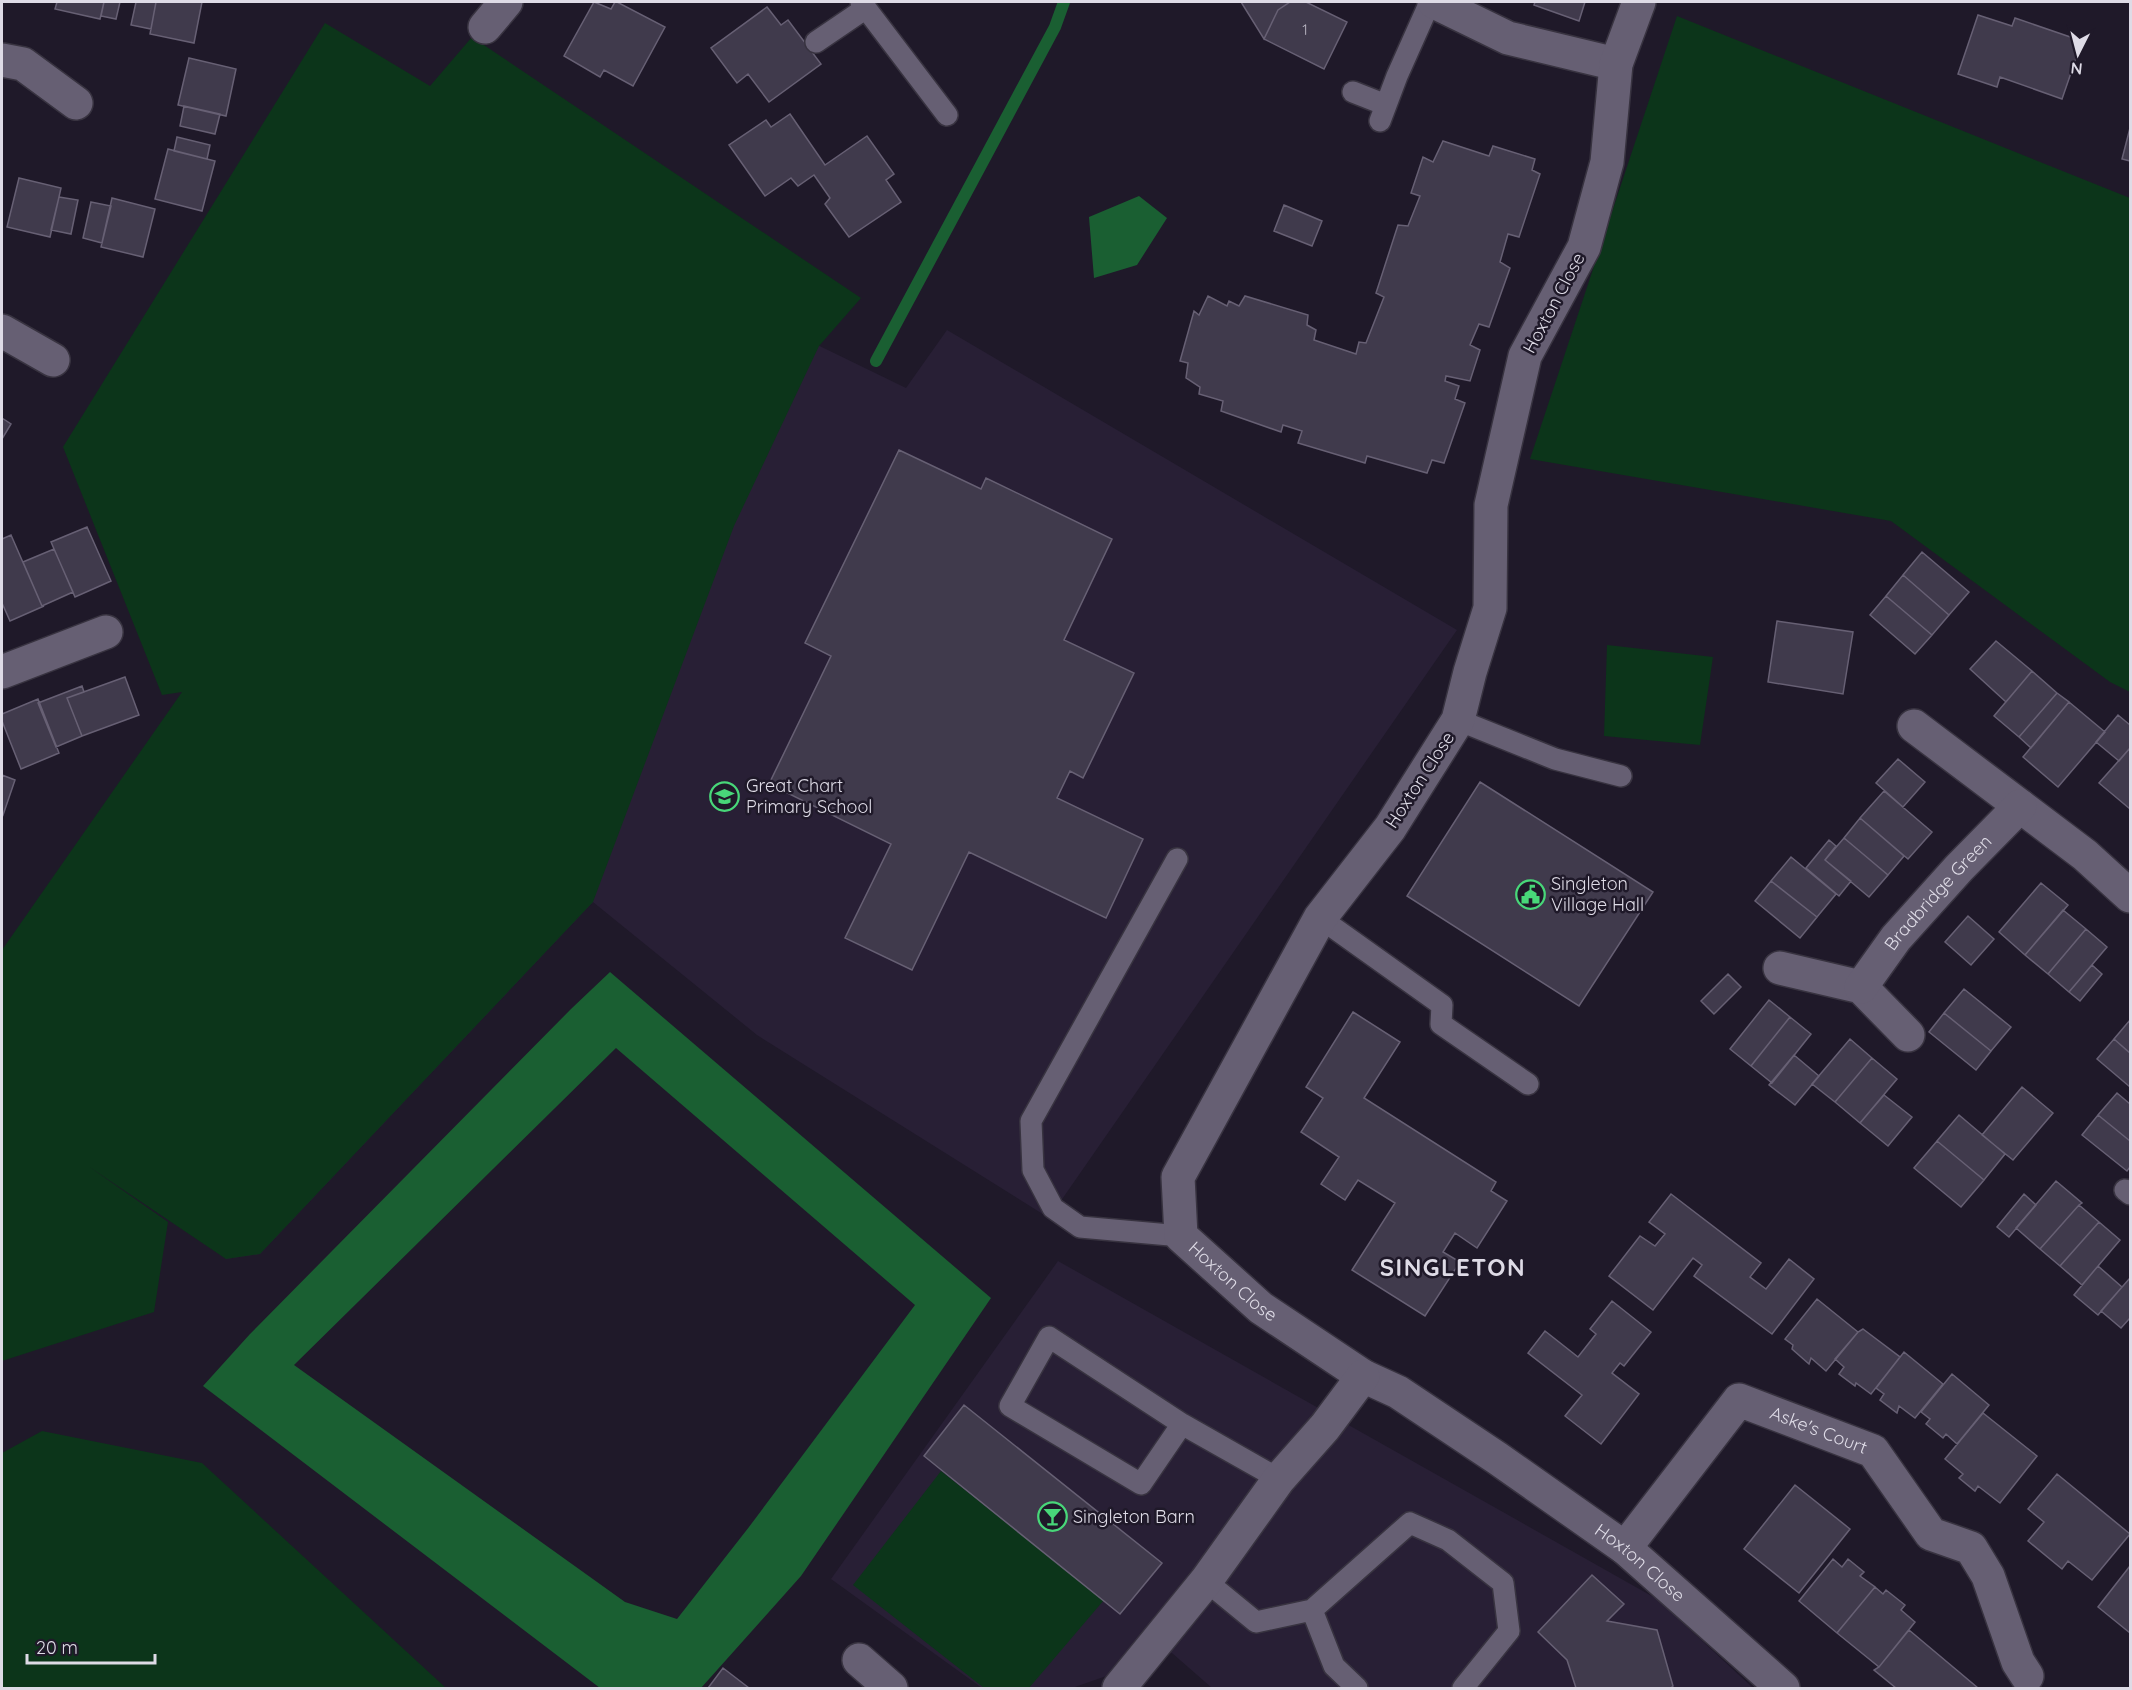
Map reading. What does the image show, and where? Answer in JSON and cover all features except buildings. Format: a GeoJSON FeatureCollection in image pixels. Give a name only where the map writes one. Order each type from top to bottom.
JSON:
{"type":"FeatureCollection","features":[{"type":"Feature","properties":{"kind":"street"},"geometry":{"type":"LineString","coordinates":[[485,27],[506,2]]}},
{"type":"Feature","properties":{"kind":"street"},"geometry":{"type":"LineString","coordinates":[[1432,2],[1508,38],[1616,64]]}},
{"type":"Feature","properties":{"kind":"street","name":"Hoxton Close"},"geometry":{"type":"LineString","coordinates":[[1639,2],[1616,64],[1607,162],[1584,247],[1525,356],[1491,505],[1490,608],[1458,720],[1390,828],[1320,918],[1178,1177],[1181,1236],[1261,1308],[1363,1376],[1398,1392],[1625,1548],[1784,1689]]}},
{"type":"Feature","properties":{"kind":"street"},"geometry":{"type":"LineString","coordinates":[[2,60],[23,64],[76,104]]}},
{"type":"Feature","properties":{"kind":"street"},"geometry":{"type":"LineString","coordinates":[[2,331],[53,360]]}},
{"type":"Feature","properties":{"kind":"street"},"geometry":{"type":"LineString","coordinates":[[2,672],[106,632]]}},
{"type":"Feature","properties":{"kind":"street"},"geometry":{"type":"LineString","coordinates":[[1914,726],[2085,855],[2130,896]]}},
{"type":"Feature","properties":{"kind":"street","name":"Bradbridge Green"},"geometry":{"type":"LineString","coordinates":[[1861,987],[1896,938],[1959,868],[2020,806]]}},
{"type":"Feature","properties":{"kind":"street"},"geometry":{"type":"LineString","coordinates":[[1780,968],[1861,987],[1908,1035]]}},
{"type":"Feature","properties":{"kind":"street"},"geometry":{"type":"LineString","coordinates":[[1119,1689],[1206,1581],[1279,1479],[1325,1427],[1363,1376]]}},
{"type":"Feature","properties":{"kind":"street","name":"Aske's Court"},"geometry":{"type":"LineString","coordinates":[[1625,1548],[1739,1400],[1873,1451],[1931,1534],[1971,1548],[1988,1576],[2018,1662],[2027,1676]]}},
{"type":"Feature","properties":{"kind":"street"},"geometry":{"type":"LineString","coordinates":[[859,1660],[891,1689]]}},
{"type":"Feature","properties":{"kind":"lane"},"geometry":{"type":"LineString","coordinates":[[1353,92],[1383,113],[1432,2]]}},
{"type":"Feature","properties":{"kind":"lane"},"geometry":{"type":"LineString","coordinates":[[816,42],[864,5],[947,115]]}},
{"type":"Feature","properties":{"kind":"lane"},"geometry":{"type":"LineString","coordinates":[[1458,720],[1555,759],[1621,776]]}},
{"type":"Feature","properties":{"kind":"lane"},"geometry":{"type":"LineString","coordinates":[[1177,859],[1030,1121],[1034,1170],[1053,1208],[1080,1227],[1181,1236]]}},
{"type":"Feature","properties":{"kind":"lane"},"geometry":{"type":"LineString","coordinates":[[1320,918],[1442,1005],[1441,1024],[1528,1084]]}},
{"type":"Feature","properties":{"kind":"lane"},"geometry":{"type":"LineString","coordinates":[[1182,1424],[1141,1484],[1011,1406],[1049,1337],[1182,1424],[1279,1479]]}},
{"type":"Feature","properties":{"kind":"lane"},"geometry":{"type":"LineString","coordinates":[[1206,1581],[1256,1623],[1312,1610],[1410,1523],[1448,1540],[1503,1583],[1509,1631],[1463,1689]]}},
{"type":"Feature","properties":{"kind":"lane"},"geometry":{"type":"LineString","coordinates":[[1312,1610],[1334,1666],[1357,1689]]}},
{"type":"Feature","properties":{"kind":"shaded area"},"geometry":{"type":"Polygon","coordinates":[[[1677,16],[2130,198],[2130,692],[2110,682],[1891,521],[1530,459],[1677,16]]]}},
{"type":"Feature","properties":{"kind":"shaded area"},"geometry":{"type":"Polygon","coordinates":[[[325,23],[430,86],[472,37],[861,298],[819,346],[734,526],[593,902],[260,1254],[226,1259],[88,1166],[168,1222],[154,1312],[2,1361],[2,950],[182,692],[162,695],[63,447],[325,23]]]}},
{"type":"Feature","properties":{"kind":"shaded area"},"geometry":{"type":"Polygon","coordinates":[[[1139,196],[1167,218],[1137,265],[1094,278],[1089,217],[1139,196]]]}},
{"type":"Feature","properties":{"kind":"shaded area","name":"Great Chart Primary School"},"geometry":{"type":"Polygon","coordinates":[[[601,240],[906,388],[947,330],[1457,630],[1049,1218],[757,1035],[593,902],[260,1254],[226,1259],[2,950],[601,240]]]}},
{"type":"Feature","properties":{"kind":"shaded area"},"geometry":{"type":"Polygon","coordinates":[[[1607,645],[1713,657],[1700,745],[1604,736],[1607,645]]]}},
{"type":"Feature","properties":{"kind":"shaded area"},"geometry":{"type":"Polygon","coordinates":[[[610,972],[991,1298],[801,1576],[701,1688],[600,1688],[203,1386],[250,1334],[610,972]],[[616,1048],[294,1365],[625,1602],[677,1619],[749,1527],[915,1305],[616,1048]]]}},
{"type":"Feature","properties":{"kind":"shaded area"},"geometry":{"type":"Polygon","coordinates":[[[1058,1261],[1657,1599],[1753,1688],[1212,1688],[1172,1653],[1072,1688],[982,1688],[831,1579],[1058,1261]]]}},
{"type":"Feature","properties":{"kind":"shaded area"},"geometry":{"type":"Polygon","coordinates":[[[42,1431],[202,1463],[446,1688],[2,1688],[2,1453],[42,1431]]]}},
{"type":"Feature","properties":{"kind":"shaded area"},"geometry":{"type":"Polygon","coordinates":[[[941,1471],[1104,1600],[1029,1688],[984,1688],[853,1585],[941,1471]]]}},
{"type":"Feature","properties":{"kind":"waterway"},"geometry":{"type":"LineString","coordinates":[[876,361],[1055,27],[1064,2]]}},
{"type":"Feature","properties":{"kind":"place","name":"Great Chart Primary School"},"geometry":{"type":"Point","coordinates":[725,796]}},
{"type":"Feature","properties":{"kind":"place","name":"Singleton Village Hall"},"geometry":{"type":"Point","coordinates":[1530,894]}},
{"type":"Feature","properties":{"kind":"place","name":"Singleton Barn"},"geometry":{"type":"Point","coordinates":[1052,1517]}},
{"type":"Feature","properties":{"kind":"district","name":"SINGLETON"},"geometry":{"type":"Point","coordinates":[1453,1268]}}]}
